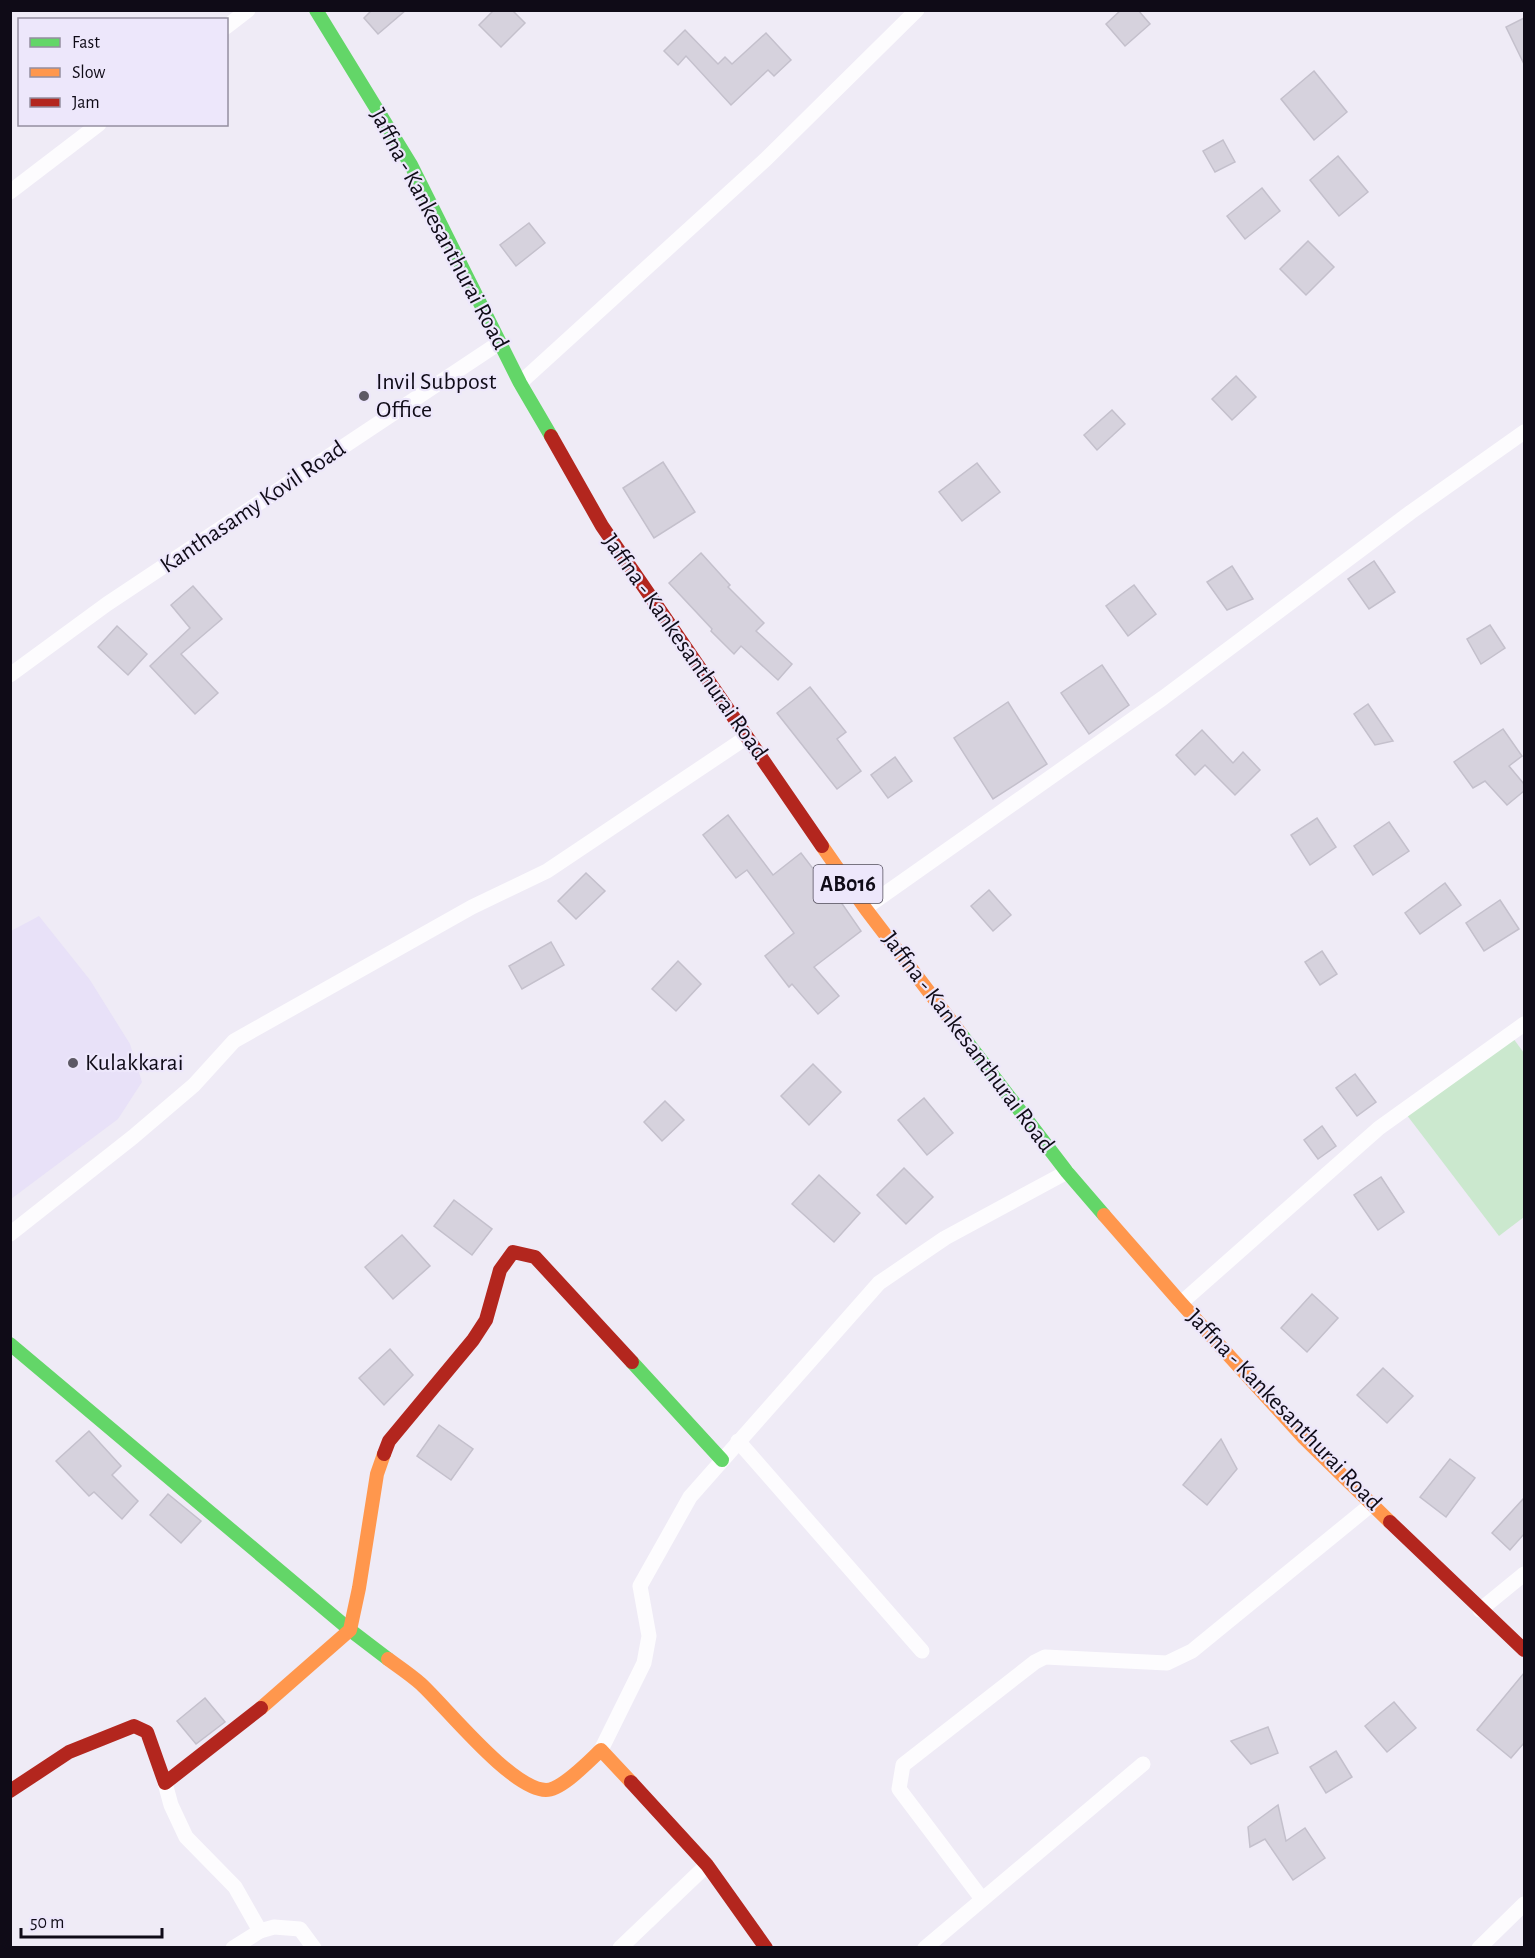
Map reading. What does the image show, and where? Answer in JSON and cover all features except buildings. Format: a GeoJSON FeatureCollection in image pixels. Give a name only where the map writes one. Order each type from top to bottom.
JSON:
{"type":"FeatureCollection","features":[{"type":"Feature","properties":{"kind":"street"},"geometry":{"type":"LineString","coordinates":[[228,25],[248,10]]}},
{"type":"Feature","properties":{"kind":"street","name":"Jaffna - Kankesanthurai Road"},"geometry":{"type":"LineString","coordinates":[[316,10],[411,165],[520,383],[602,526],[865,908],[1068,1172],[1181,1303],[1304,1438],[1524,1650]]}},
{"type":"Feature","properties":{"kind":"street"},"geometry":{"type":"LineString","coordinates":[[520,383],[765,160],[917,10]]}},
{"type":"Feature","properties":{"kind":"street"},"geometry":{"type":"LineString","coordinates":[[10,192],[96,126]]}},
{"type":"Feature","properties":{"kind":"street","name":"Kanthasamy Kovil Road"},"geometry":{"type":"LineString","coordinates":[[10,675],[107,604],[499,343]]}},
{"type":"Feature","properties":{"kind":"street"},"geometry":{"type":"LineString","coordinates":[[865,908],[1163,698],[1411,512],[1524,432]]}},
{"type":"Feature","properties":{"kind":"street"},"geometry":{"type":"LineString","coordinates":[[10,1234],[133,1137],[194,1085],[234,1041],[472,907],[547,871],[747,737]]}},
{"type":"Feature","properties":{"kind":"street"},"geometry":{"type":"LineString","coordinates":[[1181,1303],[1379,1128],[1524,1024]]}},
{"type":"Feature","properties":{"kind":"street"},"geometry":{"type":"LineString","coordinates":[[10,1344],[350,1630],[420,1683],[505,1769],[525,1783],[546,1790],[561,1785],[601,1750],[644,1663],[649,1636],[640,1586],[690,1497],[879,1283],[945,1238],[1068,1172]]}},
{"type":"Feature","properties":{"kind":"street"},"geometry":{"type":"LineString","coordinates":[[165,1783],[243,1724],[350,1630],[377,1474],[389,1441],[473,1340],[486,1320],[500,1270],[513,1252],[535,1257],[722,1460]]}},
{"type":"Feature","properties":{"kind":"street"},"geometry":{"type":"LineString","coordinates":[[738,1441],[922,1650]]}},
{"type":"Feature","properties":{"kind":"street"},"geometry":{"type":"LineString","coordinates":[[982,1899],[899,1789],[903,1766],[1035,1662],[1045,1657],[1167,1664],[1192,1652],[1372,1504]]}},
{"type":"Feature","properties":{"kind":"street"},"geometry":{"type":"LineString","coordinates":[[1480,1610],[1524,1574]]}},
{"type":"Feature","properties":{"kind":"street"},"geometry":{"type":"LineString","coordinates":[[10,1791],[69,1752],[134,1726],[147,1732],[171,1805],[186,1837],[235,1887],[260,1931]]}},
{"type":"Feature","properties":{"kind":"street"},"geometry":{"type":"LineString","coordinates":[[601,1750],[708,1865],[766,1947]]}},
{"type":"Feature","properties":{"kind":"street"},"geometry":{"type":"LineString","coordinates":[[925,1947],[1143,1764]]}},
{"type":"Feature","properties":{"kind":"street"},"geometry":{"type":"LineString","coordinates":[[620,1947],[708,1865]]}},
{"type":"Feature","properties":{"kind":"street"},"geometry":{"type":"LineString","coordinates":[[1479,1947],[1524,1904]]}},
{"type":"Feature","properties":{"kind":"street"},"geometry":{"type":"LineString","coordinates":[[232,1947],[260,1931],[274,1927],[300,1929],[314,1947]]}},
{"type":"Feature","properties":{"kind":"shaded area","name":"Kulakkarai"},"geometry":{"type":"Polygon","coordinates":[[[39,916],[90,980],[130,1044],[142,1082],[118,1119],[11,1199],[11,931],[39,916]]]}},
{"type":"Feature","properties":{"kind":"green space"},"geometry":{"type":"Polygon","coordinates":[[[1507,1030],[1524,1053],[1524,1217],[1499,1236],[1403,1110],[1507,1030]]]}},
{"type":"Feature","properties":{"kind":"traffic: fast"},"geometry":{"type":"LineString","coordinates":[[316,10],[411,165],[520,383],[551,436]]}},
{"type":"Feature","properties":{"kind":"traffic: fast"},"geometry":{"type":"LineString","coordinates":[[961,1034],[1067,1172],[1104,1215]]}},
{"type":"Feature","properties":{"kind":"traffic: fast"},"geometry":{"type":"LineString","coordinates":[[10,1344],[350,1630],[388,1659]]}},
{"type":"Feature","properties":{"kind":"traffic: fast"},"geometry":{"type":"LineString","coordinates":[[632,1362],[722,1460]]}},
{"type":"Feature","properties":{"kind":"traffic: slow"},"geometry":{"type":"LineString","coordinates":[[822,846],[865,908],[961,1034]]}},
{"type":"Feature","properties":{"kind":"traffic: slow"},"geometry":{"type":"LineString","coordinates":[[1104,1215],[1304,1438],[1390,1522]]}},
{"type":"Feature","properties":{"kind":"traffic: slow"},"geometry":{"type":"LineString","coordinates":[[261,1708],[350,1630],[377,1474],[384,1454]]}},
{"type":"Feature","properties":{"kind":"traffic: slow"},"geometry":{"type":"LineString","coordinates":[[388,1659],[421,1684],[498,1762],[532,1786],[546,1790],[560,1785],[601,1750],[631,1782]]}},
{"type":"Feature","properties":{"kind":"traffic: jam"},"geometry":{"type":"LineString","coordinates":[[551,436],[602,526],[822,846]]}},
{"type":"Feature","properties":{"kind":"traffic: jam"},"geometry":{"type":"LineString","coordinates":[[384,1454],[389,1441],[473,1340],[486,1320],[500,1270],[513,1252],[535,1257],[632,1362]]}},
{"type":"Feature","properties":{"kind":"traffic: jam"},"geometry":{"type":"LineString","coordinates":[[1390,1522],[1524,1650]]}},
{"type":"Feature","properties":{"kind":"traffic: jam"},"geometry":{"type":"LineString","coordinates":[[10,1791],[69,1752],[134,1726],[147,1732],[165,1783],[261,1708]]}},
{"type":"Feature","properties":{"kind":"traffic: jam"},"geometry":{"type":"LineString","coordinates":[[631,1782],[707,1865],[766,1948]]}},
{"type":"Feature","properties":{"kind":"place","name":"Invil Subpost Office"},"geometry":{"type":"Point","coordinates":[364,396]}},
{"type":"Feature","properties":{"kind":"place","name":"Kulakkarai"},"geometry":{"type":"Point","coordinates":[73,1063]}}]}
